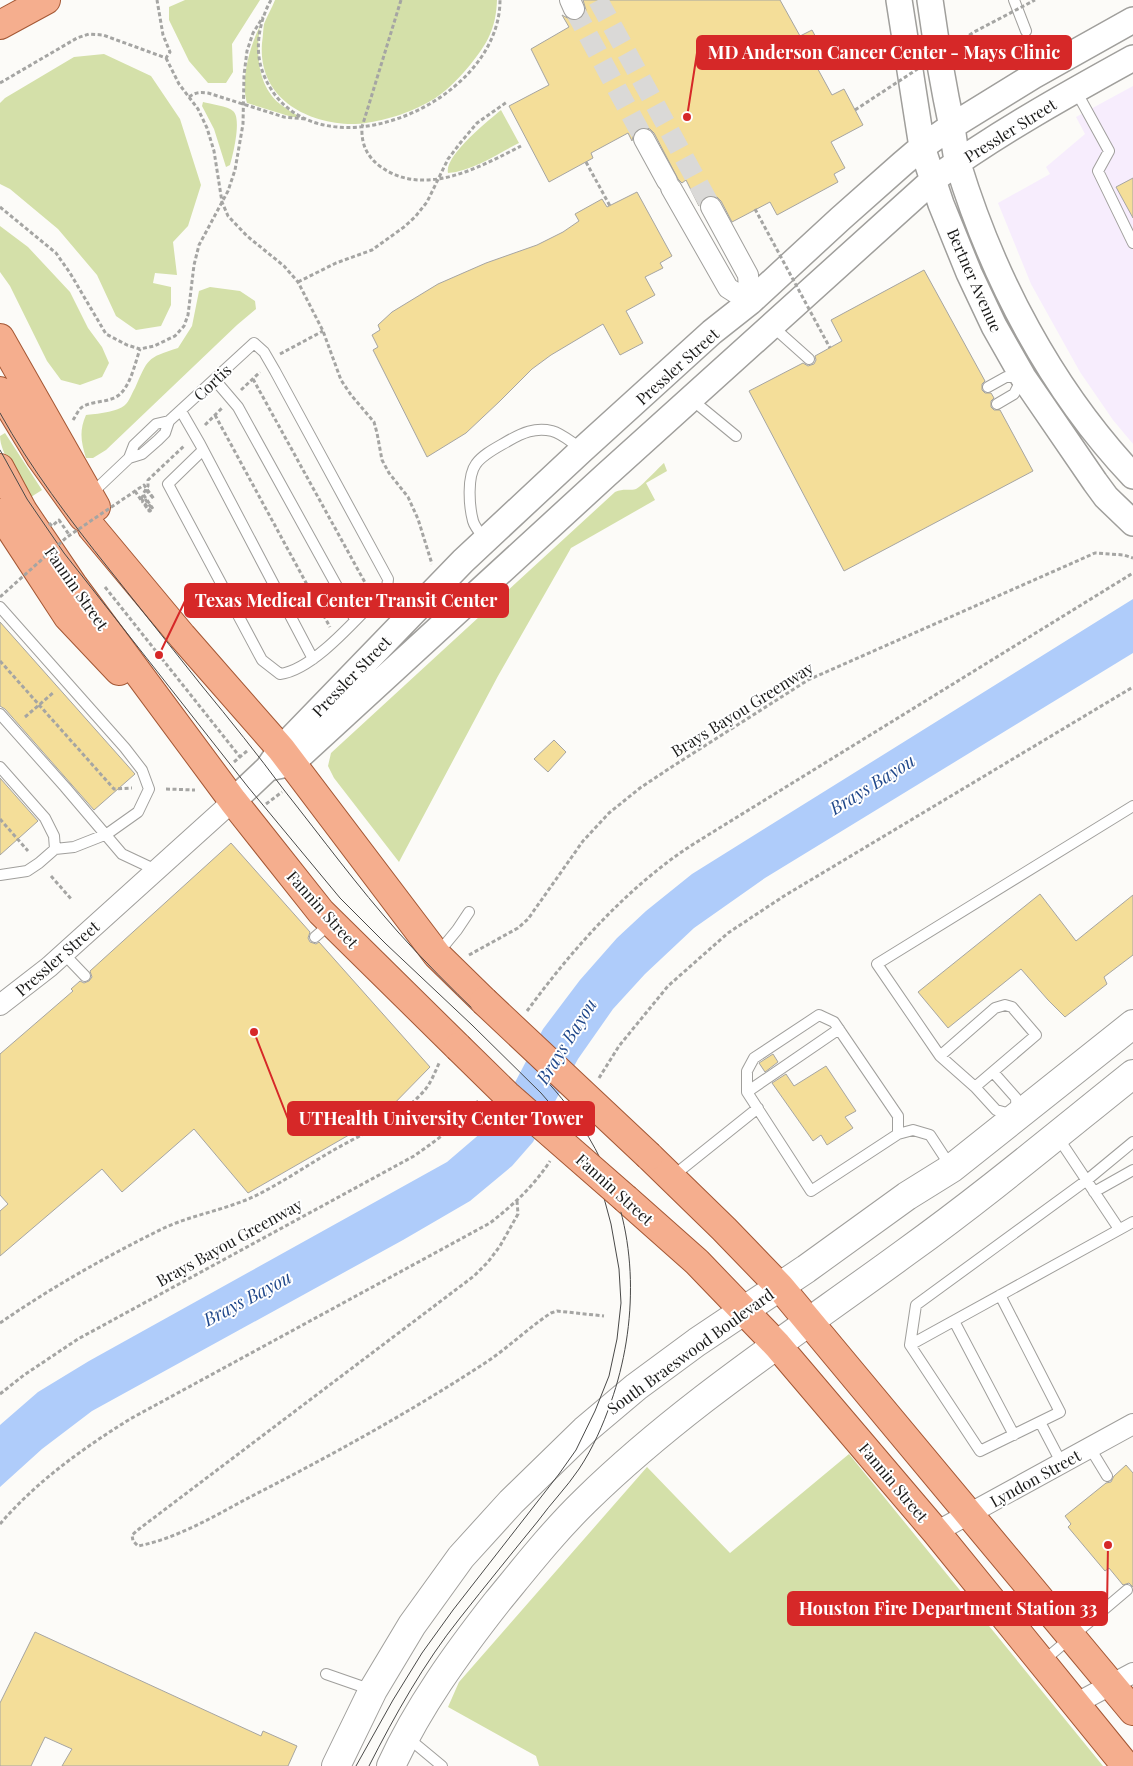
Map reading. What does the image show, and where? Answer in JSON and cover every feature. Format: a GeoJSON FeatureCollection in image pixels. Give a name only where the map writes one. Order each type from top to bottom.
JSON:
{"type":"FeatureCollection","features":[{"type":"Feature","properties":{"kind":"main road"},"geometry":{"type":"LineString","coordinates":[[0,25],[46,0]]}},
{"type":"Feature","properties":{"kind":"main road"},"geometry":{"type":"LineString","coordinates":[[0,338],[89,517]]}},
{"type":"Feature","properties":{"kind":"main road"},"geometry":{"type":"LineString","coordinates":[[0,390],[40,457],[280,760],[443,961],[649,1156],[780,1287],[1071,1637],[1122,1679],[1133,1711]]}},
{"type":"Feature","properties":{"kind":"main road","name":"Fannin Street"},"geometry":{"type":"LineString","coordinates":[[0,468],[23,510],[73,585],[233,801],[321,912],[323,929],[453,1043],[507,1095],[697,1262],[777,1345],[936,1532],[1126,1766]]}},
{"type":"Feature","properties":{"kind":"main road"},"geometry":{"type":"LineString","coordinates":[[0,513],[68,617],[202,758]]}},
{"type":"Feature","properties":{"kind":"main road","name":"South Braeswood Boulevard"},"geometry":{"type":"LineString","coordinates":[[336,1766],[373,1690],[412,1625],[461,1557],[511,1502],[608,1410],[697,1342],[780,1287],[900,1201],[952,1168],[1133,1024]]}},
{"type":"Feature","properties":{"kind":"main road"},"geometry":{"type":"LineString","coordinates":[[391,1766],[428,1698],[467,1640],[527,1566],[583,1503],[628,1461],[692,1407],[916,1245],[1133,1074]]}},
{"type":"Feature","properties":{"kind":"main road"},"geometry":{"type":"LineString","coordinates":[[1017,1116],[1050,1140]]}},
{"type":"Feature","properties":{"kind":"street","name":"Bertner Avenue"},"geometry":{"type":"LineString","coordinates":[[899,0],[922,147],[969,273],[994,326],[1023,378],[1106,497],[1133,523]]}},
{"type":"Feature","properties":{"kind":"street","name":"Bertner Avenue"},"geometry":{"type":"LineString","coordinates":[[930,0],[941,77],[958,162],[1000,274],[1014,305],[1073,402],[1100,438],[1133,476]]}},
{"type":"Feature","properties":{"kind":"street","name":"Pressler Street"},"geometry":{"type":"LineString","coordinates":[[280,760],[432,592],[486,540],[712,332],[750,302],[922,147],[952,126],[1033,76],[1133,20]]}},
{"type":"Feature","properties":{"kind":"street","name":"Pressler Street"},"geometry":{"type":"LineString","coordinates":[[0,1005],[49,967],[280,760],[446,621],[933,180],[1040,110],[1133,58]]}},
{"type":"Feature","properties":{"kind":"street"},"geometry":{"type":"LineString","coordinates":[[644,139],[728,288],[750,302],[772,326]]}},
{"type":"Feature","properties":{"kind":"street"},"geometry":{"type":"LineString","coordinates":[[711,207],[748,275],[750,302]]}},
{"type":"Feature","properties":{"kind":"street"},"geometry":{"type":"LineString","coordinates":[[1023,378],[1048,362]]}},
{"type":"Feature","properties":{"kind":"street"},"geometry":{"type":"LineString","coordinates":[[582,450],[605,476]]}},
{"type":"Feature","properties":{"kind":"street"},"geometry":{"type":"LineString","coordinates":[[432,592],[446,621]]}},
{"type":"Feature","properties":{"kind":"street","name":"Lyndon Street"},"geometry":{"type":"LineString","coordinates":[[936,1532],[1133,1424]]}},
{"type":"Feature","properties":{"kind":"street"},"geometry":{"type":"LineString","coordinates":[[1075,1704],[1122,1679]]}},
{"type":"Feature","properties":{"kind":"lane"},"geometry":{"type":"LineString","coordinates":[[1014,0],[1026,31]]}},
{"type":"Feature","properties":{"kind":"lane"},"geometry":{"type":"LineString","coordinates":[[1075,90],[1109,151],[1098,171],[1133,242]]}},
{"type":"Feature","properties":{"kind":"lane"},"geometry":{"type":"LineString","coordinates":[[772,326],[809,359]]}},
{"type":"Feature","properties":{"kind":"lane","name":"Cortis"},"geometry":{"type":"LineString","coordinates":[[89,517],[129,458],[134,445],[156,424],[169,421],[180,412],[254,343],[264,352],[275,371],[388,579],[387,588],[374,600]]}},
{"type":"Feature","properties":{"kind":"lane"},"geometry":{"type":"LineString","coordinates":[[988,386],[1006,377],[1023,378],[1014,394],[998,404]]}},
{"type":"Feature","properties":{"kind":"lane"},"geometry":{"type":"LineString","coordinates":[[215,380],[238,407],[355,619]]}},
{"type":"Feature","properties":{"kind":"lane"},"geometry":{"type":"LineString","coordinates":[[690,399],[736,436]]}},
{"type":"Feature","properties":{"kind":"lane"},"geometry":{"type":"LineString","coordinates":[[180,412],[203,450],[313,659]]}},
{"type":"Feature","properties":{"kind":"lane"},"geometry":{"type":"LineString","coordinates":[[486,540],[473,522],[470,493],[471,477],[476,464],[489,452],[531,430],[553,432],[566,438],[582,450]]}},
{"type":"Feature","properties":{"kind":"lane"},"geometry":{"type":"LineString","coordinates":[[203,450],[168,484],[262,660],[280,674],[289,673],[313,659],[336,639],[374,600]]}},
{"type":"Feature","properties":{"kind":"lane"},"geometry":{"type":"LineString","coordinates":[[0,607],[125,748],[142,770],[149,789],[138,812],[106,834],[74,847],[55,849],[40,863],[27,871],[0,875]]}},
{"type":"Feature","properties":{"kind":"lane"},"geometry":{"type":"LineString","coordinates":[[0,714],[122,854],[156,870]]}},
{"type":"Feature","properties":{"kind":"lane"},"geometry":{"type":"LineString","coordinates":[[0,768],[45,818],[54,836],[55,849]]}},
{"type":"Feature","properties":{"kind":"lane"},"geometry":{"type":"LineString","coordinates":[[993,1072],[1016,1098],[1017,1116],[996,1110],[940,1056],[877,964],[1133,806]]}},
{"type":"Feature","properties":{"kind":"lane"},"geometry":{"type":"LineString","coordinates":[[443,961],[452,936],[469,912]]}},
{"type":"Feature","properties":{"kind":"lane"},"geometry":{"type":"LineString","coordinates":[[64,954],[86,976]]}},
{"type":"Feature","properties":{"kind":"lane"},"geometry":{"type":"LineString","coordinates":[[940,1056],[995,1008],[1005,1005],[1012,1006],[1036,1035],[975,1088]]}},
{"type":"Feature","properties":{"kind":"lane"},"geometry":{"type":"LineString","coordinates":[[898,1134],[898,1116],[834,1022],[819,1015],[754,1058],[747,1071],[747,1092],[811,1192],[898,1134],[913,1130],[930,1135],[952,1168]]}},
{"type":"Feature","properties":{"kind":"lane"},"geometry":{"type":"LineString","coordinates":[[747,1092],[839,1030]]}},
{"type":"Feature","properties":{"kind":"lane"},"geometry":{"type":"LineString","coordinates":[[671,1178],[758,1108]]}},
{"type":"Feature","properties":{"kind":"lane"},"geometry":{"type":"LineString","coordinates":[[1050,1140],[1087,1180],[1119,1229]]}},
{"type":"Feature","properties":{"kind":"lane"},"geometry":{"type":"LineString","coordinates":[[1000,1296],[1060,1412],[980,1452],[910,1345],[916,1305],[1087,1180],[1133,1142]]}},
{"type":"Feature","properties":{"kind":"lane"},"geometry":{"type":"LineString","coordinates":[[1094,1192],[1133,1170]]}},
{"type":"Feature","properties":{"kind":"lane"},"geometry":{"type":"LineString","coordinates":[[910,1345],[1133,1222]]}},
{"type":"Feature","properties":{"kind":"lane"},"geometry":{"type":"LineString","coordinates":[[954,1321],[1014,1435]]}},
{"type":"Feature","properties":{"kind":"lane"},"geometry":{"type":"LineString","coordinates":[[1040,1422],[1062,1464]]}},
{"type":"Feature","properties":{"kind":"lane"},"geometry":{"type":"LineString","coordinates":[[1090,1448],[1107,1476]]}},
{"type":"Feature","properties":{"kind":"lane"},"geometry":{"type":"LineString","coordinates":[[1041,1662],[1128,1590]]}},
{"type":"Feature","properties":{"kind":"lane"},"geometry":{"type":"LineString","coordinates":[[326,1674],[373,1690]]}},
{"type":"Feature","properties":{"kind":"lane"},"geometry":{"type":"LineString","coordinates":[[407,1737],[442,1766]]}},
{"type":"Feature","properties":{"kind":"path"},"geometry":{"type":"LineString","coordinates":[[156,0],[163,35],[170,52],[166,58]]}},
{"type":"Feature","properties":{"kind":"path"},"geometry":{"type":"LineString","coordinates":[[0,207],[56,253],[106,334],[140,349],[165,342],[175,336],[184,326],[188,314],[194,266],[199,245],[222,202],[235,170],[243,124],[242,105],[247,51],[253,34],[271,0]]}},
{"type":"Feature","properties":{"kind":"path"},"geometry":{"type":"LineString","coordinates":[[401,0],[362,128],[364,147],[370,157],[388,172],[402,177],[418,180],[437,179],[474,169],[521,146]]}},
{"type":"Feature","properties":{"kind":"path"},"geometry":{"type":"LineString","coordinates":[[189,97],[194,93],[200,92],[284,117],[332,125],[362,128],[386,123],[430,105],[467,76],[483,56],[494,35],[500,18],[500,0]]}},
{"type":"Feature","properties":{"kind":"path"},"geometry":{"type":"LineString","coordinates":[[855,110],[974,32],[1035,0]]}},
{"type":"Feature","properties":{"kind":"path"},"geometry":{"type":"LineString","coordinates":[[263,17],[259,59],[268,86],[281,101],[308,120]]}},
{"type":"Feature","properties":{"kind":"path"},"geometry":{"type":"LineString","coordinates":[[0,83],[77,38],[89,34],[103,35],[166,58],[178,84],[198,109],[206,128],[214,151],[222,202],[228,216],[247,236],[284,266],[298,282],[323,331],[341,380],[374,422],[378,433],[382,460],[408,497],[418,519],[432,592]]}},
{"type":"Feature","properties":{"kind":"path"},"geometry":{"type":"LineString","coordinates":[[298,282],[336,263],[372,250],[415,217],[426,202],[448,159],[477,123],[506,102]]}},
{"type":"Feature","properties":{"kind":"path"},"geometry":{"type":"LineString","coordinates":[[586,162],[610,206]]}},
{"type":"Feature","properties":{"kind":"path"},"geometry":{"type":"LineString","coordinates":[[755,209],[830,348]]}},
{"type":"Feature","properties":{"kind":"path"},"geometry":{"type":"LineString","coordinates":[[72,427],[79,410],[85,405],[109,401],[120,395],[131,376],[140,349]]}},
{"type":"Feature","properties":{"kind":"path"},"geometry":{"type":"LineString","coordinates":[[253,379],[374,600]]}},
{"type":"Feature","properties":{"kind":"path"},"geometry":{"type":"LineString","coordinates":[[215,415],[336,639]]}},
{"type":"Feature","properties":{"kind":"path"},"geometry":{"type":"LineString","coordinates":[[0,597],[89,517],[144,485],[154,499],[147,488],[142,494],[153,509],[150,511],[146,505],[141,498],[143,496],[152,508],[149,510],[135,491]]}},
{"type":"Feature","properties":{"kind":"path"},"geometry":{"type":"LineString","coordinates":[[50,523],[52,526],[59,520],[89,517]]}},
{"type":"Feature","properties":{"kind":"path","name":"Brays Bayou Greenway"},"geometry":{"type":"LineString","coordinates":[[443,961],[487,944],[518,928],[528,919],[583,841],[624,800],[670,768],[808,680],[1096,554],[1124,555],[1133,558]]}},
{"type":"Feature","properties":{"kind":"path"},"geometry":{"type":"LineString","coordinates":[[541,991],[566,959],[610,912],[673,858],[1133,573]]}},
{"type":"Feature","properties":{"kind":"path"},"geometry":{"type":"LineString","coordinates":[[102,583],[240,757]]}},
{"type":"Feature","properties":{"kind":"path"},"geometry":{"type":"LineString","coordinates":[[0,661],[114,789],[132,788]]}},
{"type":"Feature","properties":{"kind":"path"},"geometry":{"type":"LineString","coordinates":[[25,717],[54,692]]}},
{"type":"Feature","properties":{"kind":"path"},"geometry":{"type":"LineString","coordinates":[[234,762],[247,751]]}},
{"type":"Feature","properties":{"kind":"path"},"geometry":{"type":"LineString","coordinates":[[166,789],[195,790]]}},
{"type":"Feature","properties":{"kind":"path"},"geometry":{"type":"LineString","coordinates":[[266,804],[282,792]]}},
{"type":"Feature","properties":{"kind":"path"},"geometry":{"type":"LineString","coordinates":[[0,819],[28,851]]}},
{"type":"Feature","properties":{"kind":"path"},"geometry":{"type":"LineString","coordinates":[[51,876],[72,900]]}},
{"type":"Feature","properties":{"kind":"path","name":"Brays Bayou Greenway"},"geometry":{"type":"LineString","coordinates":[[0,1323],[115,1252],[166,1227],[254,1196],[386,1122],[424,1091],[453,1043]]}},
{"type":"Feature","properties":{"kind":"path","name":"Brays Bayou Greenway"},"geometry":{"type":"LineString","coordinates":[[0,1394],[24,1374],[78,1339],[414,1156],[447,1133],[469,1112]]}},
{"type":"Feature","properties":{"kind":"path"},"geometry":{"type":"LineString","coordinates":[[518,1200],[518,1214],[500,1246],[474,1276],[139,1529],[132,1535],[133,1541],[138,1546],[187,1529],[300,1471],[427,1400],[488,1361],[551,1313],[557,1311],[604,1316]]}},
{"type":"Feature","properties":{"kind":"shaded area"},"geometry":{"type":"Polygon","coordinates":[[[1133,86],[1133,444],[1113,420],[1080,372],[1031,284],[998,203],[1050,174],[1046,167],[1085,134],[1076,117],[1133,86]]]}},
{"type":"Feature","properties":{"kind":"green space"},"geometry":{"type":"Polygon","coordinates":[[[185,0],[260,0],[232,44],[233,72],[226,83],[208,83],[189,61],[169,20],[169,7],[185,0]]]}},
{"type":"Feature","properties":{"kind":"green space"},"geometry":{"type":"Polygon","coordinates":[[[275,0],[497,0],[495,19],[490,35],[470,65],[448,88],[435,98],[413,110],[385,119],[348,124],[331,122],[299,111],[275,91],[267,77],[263,61],[262,43],[264,24],[275,0]]]}},
{"type":"Feature","properties":{"kind":"green space"},"geometry":{"type":"Polygon","coordinates":[[[260,26],[258,47],[260,68],[267,88],[280,104],[300,117],[292,117],[247,103],[245,74],[253,43],[260,26]]]}},
{"type":"Feature","properties":{"kind":"green space"},"geometry":{"type":"Polygon","coordinates":[[[104,54],[151,76],[180,119],[201,185],[188,226],[173,242],[177,275],[155,273],[153,283],[171,287],[171,305],[161,326],[136,330],[116,316],[97,275],[58,229],[10,189],[0,184],[0,103],[5,98],[74,57],[104,54]]]}},
{"type":"Feature","properties":{"kind":"green space"},"geometry":{"type":"Polygon","coordinates":[[[203,102],[227,108],[236,115],[235,145],[230,165],[226,167],[214,129],[202,106],[203,102]]]}},
{"type":"Feature","properties":{"kind":"green space"},"geometry":{"type":"Polygon","coordinates":[[[501,110],[519,143],[476,166],[448,173],[453,157],[460,148],[501,110]]]}},
{"type":"Feature","properties":{"kind":"green space"},"geometry":{"type":"Polygon","coordinates":[[[0,226],[28,247],[70,292],[88,328],[102,347],[109,363],[102,377],[80,385],[61,380],[47,361],[10,286],[0,272],[0,226]]]}},
{"type":"Feature","properties":{"kind":"green space"},"geometry":{"type":"Polygon","coordinates":[[[210,287],[240,291],[255,301],[256,309],[106,450],[93,458],[86,458],[83,447],[82,426],[86,415],[112,411],[126,404],[149,361],[160,354],[178,348],[192,326],[199,291],[210,287]]]}},
{"type":"Feature","properties":{"kind":"green space"},"geometry":{"type":"Polygon","coordinates":[[[5,433],[42,490],[31,497],[3,451],[0,436],[5,433]]]}},
{"type":"Feature","properties":{"kind":"green space"},"geometry":{"type":"Polygon","coordinates":[[[664,463],[667,471],[646,483],[655,500],[571,548],[498,676],[399,862],[334,778],[328,766],[331,753],[615,492],[636,489],[664,463]]]}},
{"type":"Feature","properties":{"kind":"green space"},"geometry":{"type":"Polygon","coordinates":[[[849,1454],[1103,1766],[539,1766],[536,1756],[448,1707],[459,1682],[647,1467],[730,1553],[849,1454]]]}},
{"type":"Feature","properties":{"kind":"water","name":"Brays Bayou"},"geometry":{"type":"Polygon","coordinates":[[[1133,599],[1133,653],[765,878],[694,928],[645,974],[613,1009],[578,1059],[533,1142],[512,1166],[470,1201],[403,1240],[92,1411],[42,1449],[0,1487],[0,1425],[38,1392],[89,1361],[447,1162],[482,1132],[500,1111],[543,1029],[580,980],[617,938],[646,911],[692,874],[1133,599]]]}},
{"type":"Feature","properties":{"kind":"building"},"geometry":{"type":"Polygon","coordinates":[[[583,0],[780,0],[800,36],[812,30],[826,56],[814,62],[832,95],[844,89],[863,125],[831,142],[845,168],[834,174],[838,182],[777,215],[770,202],[732,222],[717,197],[712,195],[706,196],[701,200],[699,206],[686,180],[682,183],[678,179],[654,133],[644,127],[634,132],[632,141],[628,133],[591,153],[593,158],[549,182],[509,106],[549,85],[531,49],[569,27],[562,15],[573,21],[579,20],[586,10],[583,0]]]}},
{"type":"Feature","properties":{"kind":"building"},"geometry":{"type":"Polygon","coordinates":[[[1133,178],[1133,218],[1116,187],[1133,178]]]}},
{"type":"Feature","properties":{"kind":"building"},"geometry":{"type":"Polygon","coordinates":[[[637,192],[672,256],[660,263],[663,268],[645,277],[655,295],[626,311],[643,343],[620,355],[603,324],[551,355],[532,369],[466,433],[427,457],[373,350],[378,347],[372,335],[380,330],[378,325],[392,312],[438,284],[486,263],[537,245],[563,232],[579,221],[575,214],[602,199],[607,207],[637,192]]]}},
{"type":"Feature","properties":{"kind":"building"},"geometry":{"type":"Polygon","coordinates":[[[924,270],[985,381],[982,384],[982,390],[985,393],[991,393],[994,398],[991,401],[991,407],[994,410],[1000,410],[1033,471],[844,571],[749,391],[803,363],[808,366],[814,364],[815,356],[842,341],[831,320],[924,270]]]}},
{"type":"Feature","properties":{"kind":"building"},"geometry":{"type":"Polygon","coordinates":[[[0,622],[135,774],[94,810],[5,709],[0,706],[0,622]]]}},
{"type":"Feature","properties":{"kind":"building"},"geometry":{"type":"Polygon","coordinates":[[[554,740],[566,752],[548,772],[534,759],[554,740]]]}},
{"type":"Feature","properties":{"kind":"building"},"geometry":{"type":"Polygon","coordinates":[[[0,778],[38,821],[0,855],[0,778]]]}},
{"type":"Feature","properties":{"kind":"building"},"geometry":{"type":"Polygon","coordinates":[[[231,843],[310,932],[308,938],[310,942],[316,944],[319,942],[430,1067],[382,1116],[248,1193],[194,1129],[122,1192],[102,1169],[0,1256],[0,1211],[8,1204],[0,1195],[0,1054],[73,991],[71,989],[80,981],[84,983],[89,981],[92,977],[90,971],[231,843]]]}},
{"type":"Feature","properties":{"kind":"building"},"geometry":{"type":"Polygon","coordinates":[[[1040,894],[1076,941],[1133,895],[1133,955],[1104,977],[1107,984],[1065,1017],[1021,969],[948,1028],[918,992],[1040,894]]]}},
{"type":"Feature","properties":{"kind":"building"},"geometry":{"type":"Polygon","coordinates":[[[773,1054],[778,1062],[765,1072],[759,1063],[773,1054]]]}},
{"type":"Feature","properties":{"kind":"building"},"geometry":{"type":"Polygon","coordinates":[[[826,1066],[856,1111],[845,1117],[853,1128],[827,1145],[821,1135],[813,1141],[772,1083],[786,1074],[794,1086],[826,1066]]]}},
{"type":"Feature","properties":{"kind":"building"},"geometry":{"type":"Polygon","coordinates":[[[1126,1465],[1133,1473],[1133,1587],[1129,1583],[1123,1585],[1109,1568],[1105,1571],[1068,1527],[1071,1524],[1065,1516],[1106,1483],[1111,1482],[1114,1476],[1126,1465]]]}},
{"type":"Feature","properties":{"kind":"building"},"geometry":{"type":"Polygon","coordinates":[[[35,1632],[261,1736],[263,1731],[297,1746],[288,1766],[62,1766],[72,1749],[45,1737],[31,1766],[0,1766],[0,1703],[35,1632]]]}},
{"type":"Feature","properties":{"kind":"tunnel"},"geometry":{"type":"LineString","coordinates":[[598,0],[711,207]]}},
{"type":"Feature","properties":{"kind":"tunnel"},"geometry":{"type":"LineString","coordinates":[[574,9],[644,139]]}},
{"type":"Feature","properties":{"kind":"tram line"},"geometry":{"type":"LineString","coordinates":[[0,413],[38,474],[80,532],[369,898],[428,964],[531,1065],[576,1117],[601,1160],[613,1188],[622,1218],[628,1248],[630,1311],[620,1372],[605,1419],[584,1461],[574,1476],[434,1653],[400,1709],[369,1766]]}},
{"type":"Feature","properties":{"kind":"tram line"},"geometry":{"type":"LineString","coordinates":[[0,450],[27,499],[64,553],[248,787],[340,898],[541,1093],[566,1122],[582,1149],[604,1198],[619,1269],[621,1303],[617,1339],[609,1376],[595,1411],[576,1450],[559,1474],[453,1610],[422,1653],[356,1766]]}},
{"type":"Feature","properties":{"kind":"place","name":"MD Anderson Cancer Center - Mays Clinic"},"geometry":{"type":"Point","coordinates":[687,117]}},
{"type":"Feature","properties":{"kind":"place","name":"Texas Medical Center Transit Center"},"geometry":{"type":"Point","coordinates":[159,655]}},
{"type":"Feature","properties":{"kind":"place","name":"UTHealth University Center Tower"},"geometry":{"type":"Point","coordinates":[254,1032]}},
{"type":"Feature","properties":{"kind":"place","name":"Houston Fire Department Station 33"},"geometry":{"type":"Point","coordinates":[1108,1545]}}]}
